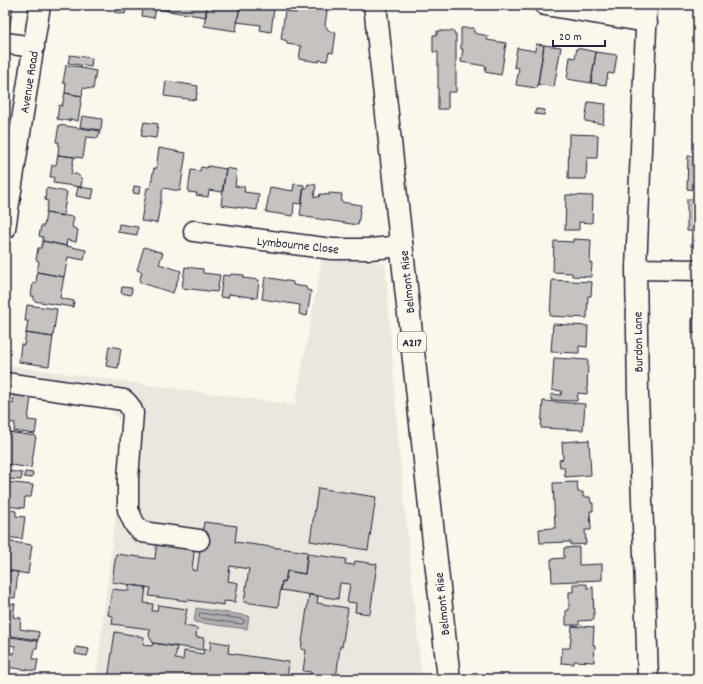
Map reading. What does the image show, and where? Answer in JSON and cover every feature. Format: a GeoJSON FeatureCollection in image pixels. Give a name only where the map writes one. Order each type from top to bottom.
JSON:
{"type":"FeatureCollection","features":[{"type":"Feature","properties":{"kind":"highway","name":"Belmont Rise"},"geometry":{"type":"LineString","coordinates":[[376,5],[449,679]]}},
{"type":"Feature","properties":{"kind":"street","name":"Avenue Road"},"geometry":{"type":"LineString","coordinates":[[5,229],[40,5]]}},
{"type":"Feature","properties":{"kind":"street"},"geometry":{"type":"LineString","coordinates":[[545,5],[647,13]]}},
{"type":"Feature","properties":{"kind":"street","name":"Burdon Lane"},"geometry":{"type":"LineString","coordinates":[[647,13],[636,270],[638,394],[648,679]]}},
{"type":"Feature","properties":{"kind":"street"},"geometry":{"type":"LineString","coordinates":[[5,43],[34,47]]}},
{"type":"Feature","properties":{"kind":"street","name":"Lymbourne Close"},"geometry":{"type":"LineString","coordinates":[[194,231],[332,249],[370,249],[402,246]]}},
{"type":"Feature","properties":{"kind":"street"},"geometry":{"type":"LineString","coordinates":[[636,270],[698,270]]}},
{"type":"Feature","properties":{"kind":"street"},"geometry":{"type":"LineString","coordinates":[[5,383],[124,400],[127,402],[131,406],[133,413],[128,479],[128,510],[133,520],[142,532],[199,540]]}},
{"type":"Feature","properties":{"kind":"shaded area"},"geometry":{"type":"Polygon","coordinates":[[[322,259],[385,263],[400,460],[422,679],[96,679],[126,426],[102,403],[5,389],[5,365],[295,405],[322,259]]]}},
{"type":"Feature","properties":{"kind":"water"},"geometry":{"type":"Polygon","coordinates":[[[196,608],[249,616],[247,629],[194,622],[196,608]]]}},
{"type":"Feature","properties":{"kind":"building"},"geometry":{"type":"Polygon","coordinates":[[[5,5],[13,5],[8,38],[5,38],[5,5]]]}},
{"type":"Feature","properties":{"kind":"building"},"geometry":{"type":"Polygon","coordinates":[[[115,5],[127,5],[125,14],[114,12],[115,5]]]}},
{"type":"Feature","properties":{"kind":"building"},"geometry":{"type":"Polygon","coordinates":[[[137,5],[169,5],[168,11],[156,9],[154,18],[142,16],[143,7],[137,7],[137,5]]]}},
{"type":"Feature","properties":{"kind":"building"},"geometry":{"type":"Polygon","coordinates":[[[169,5],[207,5],[206,17],[168,11],[169,5]]]}},
{"type":"Feature","properties":{"kind":"building"},"geometry":{"type":"Polygon","coordinates":[[[207,5],[240,5],[236,31],[204,26],[207,5]]]}},
{"type":"Feature","properties":{"kind":"building"},"geometry":{"type":"Polygon","coordinates":[[[240,5],[252,7],[253,5],[265,5],[265,7],[274,8],[271,32],[260,30],[261,25],[237,22],[240,5]]]}},
{"type":"Feature","properties":{"kind":"building"},"geometry":{"type":"Polygon","coordinates":[[[307,7],[327,11],[325,25],[329,31],[336,32],[333,53],[329,52],[327,61],[319,60],[319,62],[299,59],[301,46],[287,44],[287,41],[281,39],[285,11],[296,13],[296,10],[306,11],[307,7]]]}},
{"type":"Feature","properties":{"kind":"building"},"geometry":{"type":"Polygon","coordinates":[[[461,28],[474,28],[474,33],[488,36],[487,40],[506,43],[501,75],[485,72],[486,66],[461,62],[463,49],[461,49],[461,28]]]}},
{"type":"Feature","properties":{"kind":"building"},"geometry":{"type":"Polygon","coordinates":[[[437,31],[454,31],[454,34],[456,34],[456,92],[448,92],[448,109],[438,109],[438,52],[433,52],[433,35],[437,35],[437,31]]]}},
{"type":"Feature","properties":{"kind":"building"},"geometry":{"type":"Polygon","coordinates":[[[536,44],[544,45],[537,88],[516,85],[519,68],[514,67],[517,48],[535,51],[536,44]]]}},
{"type":"Feature","properties":{"kind":"building"},"geometry":{"type":"Polygon","coordinates":[[[698,44],[698,78],[697,78],[698,44]]]}},
{"type":"Feature","properties":{"kind":"building"},"geometry":{"type":"Polygon","coordinates":[[[544,45],[561,47],[554,87],[538,84],[544,45]]]}},
{"type":"Feature","properties":{"kind":"building"},"geometry":{"type":"Polygon","coordinates":[[[577,48],[596,52],[591,83],[567,79],[570,57],[575,58],[577,48]]]}},
{"type":"Feature","properties":{"kind":"building"},"geometry":{"type":"Polygon","coordinates":[[[596,52],[617,55],[614,74],[608,73],[606,85],[591,83],[596,52]]]}},
{"type":"Feature","properties":{"kind":"building"},"geometry":{"type":"Polygon","coordinates":[[[70,55],[92,58],[91,67],[68,63],[70,55]]]}},
{"type":"Feature","properties":{"kind":"building"},"geometry":{"type":"Polygon","coordinates":[[[66,65],[96,71],[93,89],[83,88],[82,96],[65,93],[66,83],[63,83],[66,65]]]}},
{"type":"Feature","properties":{"kind":"building"},"geometry":{"type":"Polygon","coordinates":[[[166,81],[198,86],[196,100],[164,96],[166,81]]]}},
{"type":"Feature","properties":{"kind":"building"},"geometry":{"type":"Polygon","coordinates":[[[65,93],[82,96],[78,121],[70,119],[70,121],[57,119],[59,105],[62,106],[65,93]]]}},
{"type":"Feature","properties":{"kind":"building"},"geometry":{"type":"Polygon","coordinates":[[[588,102],[606,104],[603,124],[585,121],[588,102]]]}},
{"type":"Feature","properties":{"kind":"building"},"geometry":{"type":"Polygon","coordinates":[[[536,109],[545,110],[544,115],[535,114],[536,109]]]}},
{"type":"Feature","properties":{"kind":"building"},"geometry":{"type":"Polygon","coordinates":[[[82,116],[102,119],[101,130],[80,127],[82,116]]]}},
{"type":"Feature","properties":{"kind":"building"},"geometry":{"type":"Polygon","coordinates":[[[144,122],[158,124],[156,138],[141,136],[144,122]]]}},
{"type":"Feature","properties":{"kind":"building"},"geometry":{"type":"Polygon","coordinates":[[[59,125],[100,131],[98,138],[86,137],[83,158],[58,155],[59,142],[56,142],[59,125]]]}},
{"type":"Feature","properties":{"kind":"building"},"geometry":{"type":"Polygon","coordinates":[[[569,134],[598,135],[597,158],[587,158],[586,179],[568,179],[569,134]]]}},
{"type":"Feature","properties":{"kind":"building"},"geometry":{"type":"Polygon","coordinates":[[[695,147],[698,147],[698,190],[687,189],[688,156],[695,156],[695,147]]]}},
{"type":"Feature","properties":{"kind":"building"},"geometry":{"type":"Polygon","coordinates":[[[159,148],[186,153],[180,191],[163,188],[157,223],[141,221],[147,188],[150,188],[154,168],[156,169],[159,148]]]}},
{"type":"Feature","properties":{"kind":"building"},"geometry":{"type":"Polygon","coordinates":[[[58,155],[74,157],[71,174],[77,174],[82,179],[81,187],[53,183],[54,177],[50,177],[52,165],[56,165],[58,155]]]}},
{"type":"Feature","properties":{"kind":"building"},"geometry":{"type":"Polygon","coordinates":[[[208,166],[226,169],[222,192],[209,190],[208,197],[196,195],[197,193],[188,192],[191,170],[200,171],[201,167],[207,168],[208,166]]]}},
{"type":"Feature","properties":{"kind":"building"},"geometry":{"type":"Polygon","coordinates":[[[226,168],[237,170],[235,186],[245,187],[244,192],[259,194],[257,210],[221,205],[226,168]]]}},
{"type":"Feature","properties":{"kind":"building"},"geometry":{"type":"Polygon","coordinates":[[[294,184],[304,185],[301,204],[294,203],[293,216],[266,212],[270,187],[293,191],[294,184]]]}},
{"type":"Feature","properties":{"kind":"building"},"geometry":{"type":"Polygon","coordinates":[[[308,184],[316,185],[314,197],[319,197],[320,194],[329,195],[329,193],[342,194],[341,202],[361,205],[358,225],[300,215],[304,188],[307,188],[308,184]]]}},
{"type":"Feature","properties":{"kind":"building"},"geometry":{"type":"Polygon","coordinates":[[[134,186],[140,187],[139,194],[133,193],[134,186]]]}},
{"type":"Feature","properties":{"kind":"building"},"geometry":{"type":"Polygon","coordinates":[[[78,187],[94,189],[92,199],[76,196],[78,187]]]}},
{"type":"Feature","properties":{"kind":"building"},"geometry":{"type":"Polygon","coordinates":[[[46,188],[67,192],[63,216],[46,213],[48,201],[45,200],[46,188]]]}},
{"type":"Feature","properties":{"kind":"building"},"geometry":{"type":"Polygon","coordinates":[[[566,195],[593,196],[592,223],[579,222],[579,230],[565,230],[566,195]]]}},
{"type":"Feature","properties":{"kind":"building"},"geometry":{"type":"Polygon","coordinates":[[[687,199],[698,199],[698,246],[691,247],[692,231],[687,231],[687,199]]]}},
{"type":"Feature","properties":{"kind":"building"},"geometry":{"type":"Polygon","coordinates":[[[46,213],[74,217],[72,227],[78,230],[76,242],[67,240],[66,246],[43,241],[43,237],[39,236],[41,226],[44,226],[46,213]]]}},
{"type":"Feature","properties":{"kind":"building"},"geometry":{"type":"Polygon","coordinates":[[[119,224],[138,227],[137,235],[118,232],[119,224]]]}},
{"type":"Feature","properties":{"kind":"building"},"geometry":{"type":"Polygon","coordinates":[[[573,239],[591,240],[591,277],[572,276],[572,273],[553,272],[554,241],[573,242],[573,239]]]}},
{"type":"Feature","properties":{"kind":"building"},"geometry":{"type":"Polygon","coordinates":[[[43,241],[86,250],[84,260],[68,257],[64,277],[37,272],[39,261],[36,260],[38,248],[41,248],[43,241]]]}},
{"type":"Feature","properties":{"kind":"building"},"geometry":{"type":"Polygon","coordinates":[[[144,247],[163,253],[159,264],[181,271],[173,293],[139,282],[142,272],[137,270],[144,247]]]}},
{"type":"Feature","properties":{"kind":"building"},"geometry":{"type":"Polygon","coordinates":[[[185,267],[203,269],[203,273],[220,275],[217,292],[182,288],[185,267]]]}},
{"type":"Feature","properties":{"kind":"building"},"geometry":{"type":"Polygon","coordinates":[[[37,272],[64,277],[60,298],[74,301],[73,307],[34,301],[34,296],[31,296],[33,283],[36,284],[37,272]]]}},
{"type":"Feature","properties":{"kind":"building"},"geometry":{"type":"Polygon","coordinates":[[[231,274],[244,275],[243,278],[259,280],[257,298],[229,294],[228,298],[220,297],[223,275],[230,276],[231,274]]]}},
{"type":"Feature","properties":{"kind":"building"},"geometry":{"type":"Polygon","coordinates":[[[265,277],[293,282],[293,285],[306,287],[307,290],[311,291],[307,316],[299,314],[300,305],[262,299],[265,277]]]}},
{"type":"Feature","properties":{"kind":"building"},"geometry":{"type":"Polygon","coordinates":[[[552,280],[592,282],[591,296],[588,296],[587,318],[550,316],[552,280]]]}},
{"type":"Feature","properties":{"kind":"building"},"geometry":{"type":"Polygon","coordinates":[[[122,287],[132,288],[131,295],[121,293],[122,287]]]}},
{"type":"Feature","properties":{"kind":"building"},"geometry":{"type":"Polygon","coordinates":[[[27,305],[57,309],[53,337],[26,333],[28,321],[25,321],[27,305]]]}},
{"type":"Feature","properties":{"kind":"building"},"geometry":{"type":"Polygon","coordinates":[[[695,312],[698,312],[698,348],[696,348],[696,333],[692,333],[692,318],[695,318],[695,312]]]}},
{"type":"Feature","properties":{"kind":"building"},"geometry":{"type":"Polygon","coordinates":[[[553,324],[588,326],[587,347],[579,346],[579,353],[551,352],[553,324]]]}},
{"type":"Feature","properties":{"kind":"building"},"geometry":{"type":"Polygon","coordinates":[[[26,333],[53,337],[49,366],[19,362],[21,344],[24,345],[26,333]]]}},
{"type":"Feature","properties":{"kind":"building"},"geometry":{"type":"Polygon","coordinates":[[[109,346],[121,348],[118,368],[106,366],[109,346]]]}},
{"type":"Feature","properties":{"kind":"building"},"geometry":{"type":"Polygon","coordinates":[[[554,358],[588,360],[587,394],[578,393],[577,401],[551,400],[551,394],[561,395],[562,391],[552,390],[554,358]]]}},
{"type":"Feature","properties":{"kind":"building"},"geometry":{"type":"Polygon","coordinates":[[[695,390],[698,390],[698,421],[696,421],[695,390]]]}},
{"type":"Feature","properties":{"kind":"building"},"geometry":{"type":"Polygon","coordinates":[[[14,394],[31,397],[28,420],[37,421],[35,434],[14,431],[15,423],[6,422],[8,403],[13,404],[14,394]]]}},
{"type":"Feature","properties":{"kind":"building"},"geometry":{"type":"Polygon","coordinates":[[[543,401],[585,404],[583,430],[541,428],[543,401]]]}},
{"type":"Feature","properties":{"kind":"building"},"geometry":{"type":"Polygon","coordinates":[[[8,432],[36,436],[31,468],[5,464],[5,447],[8,432]]]}},
{"type":"Feature","properties":{"kind":"building"},"geometry":{"type":"Polygon","coordinates":[[[589,440],[591,475],[565,477],[564,467],[560,467],[559,460],[563,459],[562,442],[589,440]]]}},
{"type":"Feature","properties":{"kind":"building"},"geometry":{"type":"Polygon","coordinates":[[[696,465],[698,465],[698,482],[696,482],[696,465]]]}},
{"type":"Feature","properties":{"kind":"building"},"geometry":{"type":"Polygon","coordinates":[[[9,471],[22,473],[21,480],[8,479],[9,471]]]}},
{"type":"Feature","properties":{"kind":"building"},"geometry":{"type":"Polygon","coordinates":[[[25,472],[33,473],[32,478],[24,477],[25,472]]]}},
{"type":"Feature","properties":{"kind":"building"},"geometry":{"type":"Polygon","coordinates":[[[5,482],[33,485],[31,497],[25,497],[24,508],[5,506],[5,482]]]}},
{"type":"Feature","properties":{"kind":"building"},"geometry":{"type":"Polygon","coordinates":[[[577,482],[578,492],[583,492],[583,497],[590,497],[591,503],[593,503],[593,511],[590,511],[591,530],[585,530],[586,544],[571,545],[571,542],[540,543],[539,529],[555,528],[553,483],[577,482]]]}},
{"type":"Feature","properties":{"kind":"building"},"geometry":{"type":"Polygon","coordinates":[[[318,488],[376,497],[368,550],[310,541],[318,488]]]}},
{"type":"Feature","properties":{"kind":"building"},"geometry":{"type":"Polygon","coordinates":[[[5,509],[16,511],[16,516],[25,517],[22,539],[5,537],[5,509]]]}},
{"type":"Feature","properties":{"kind":"building"},"geometry":{"type":"Polygon","coordinates":[[[695,517],[698,517],[698,561],[694,561],[694,546],[697,546],[697,528],[695,528],[695,517]]]}},
{"type":"Feature","properties":{"kind":"building"},"geometry":{"type":"Polygon","coordinates":[[[204,522],[237,526],[235,542],[308,552],[305,574],[287,571],[285,582],[282,581],[278,607],[244,602],[249,569],[230,566],[228,581],[238,583],[235,602],[224,601],[224,605],[149,596],[151,588],[112,582],[116,554],[155,559],[157,539],[195,544],[192,570],[197,571],[204,522]]]}},
{"type":"Feature","properties":{"kind":"building"},"geometry":{"type":"Polygon","coordinates":[[[5,541],[32,545],[28,574],[5,570],[5,541]]]}},
{"type":"Feature","properties":{"kind":"building"},"geometry":{"type":"Polygon","coordinates":[[[579,547],[579,565],[602,564],[602,580],[552,582],[551,559],[564,558],[564,548],[579,547]]]}},
{"type":"Feature","properties":{"kind":"building"},"geometry":{"type":"Polygon","coordinates":[[[307,554],[346,559],[345,564],[354,565],[355,561],[377,564],[370,614],[355,612],[356,603],[347,602],[350,584],[340,583],[338,599],[281,590],[282,581],[285,582],[287,571],[305,574],[307,554]]]}},
{"type":"Feature","properties":{"kind":"building"},"geometry":{"type":"Polygon","coordinates":[[[5,570],[18,572],[15,598],[5,597],[5,570]]]}},
{"type":"Feature","properties":{"kind":"building"},"geometry":{"type":"Polygon","coordinates":[[[573,584],[587,584],[587,588],[593,587],[594,620],[579,621],[579,625],[566,625],[566,611],[569,610],[569,592],[573,592],[573,584]]]}},
{"type":"Feature","properties":{"kind":"building"},"geometry":{"type":"Polygon","coordinates":[[[129,585],[146,587],[144,603],[153,604],[152,611],[157,611],[158,605],[187,609],[184,626],[197,628],[196,637],[204,638],[203,650],[153,643],[149,636],[150,629],[112,624],[113,616],[108,615],[112,589],[129,591],[129,585]]]}},
{"type":"Feature","properties":{"kind":"building"},"geometry":{"type":"Polygon","coordinates":[[[309,595],[318,596],[317,603],[348,608],[342,647],[340,646],[336,679],[310,679],[311,672],[303,671],[306,650],[301,649],[309,595]]]}},
{"type":"Feature","properties":{"kind":"building"},"geometry":{"type":"Polygon","coordinates":[[[5,603],[15,604],[13,617],[21,618],[20,629],[39,632],[38,640],[5,635],[5,603]]]}},
{"type":"Feature","properties":{"kind":"building"},"geometry":{"type":"Polygon","coordinates":[[[572,626],[594,627],[594,662],[574,661],[574,664],[561,663],[562,648],[570,648],[572,626]]]}},
{"type":"Feature","properties":{"kind":"building"},"geometry":{"type":"Polygon","coordinates":[[[115,632],[144,637],[143,645],[152,646],[153,643],[177,647],[175,659],[183,660],[184,651],[203,654],[204,649],[210,650],[211,641],[229,644],[228,653],[289,662],[287,679],[108,679],[115,632]]]}},
{"type":"Feature","properties":{"kind":"building"},"geometry":{"type":"Polygon","coordinates":[[[10,637],[38,641],[33,659],[38,659],[36,671],[5,667],[5,652],[14,654],[15,646],[9,645],[10,637]]]}},
{"type":"Feature","properties":{"kind":"building"},"geometry":{"type":"Polygon","coordinates":[[[76,647],[89,649],[87,656],[75,654],[76,647]]]}}]}
